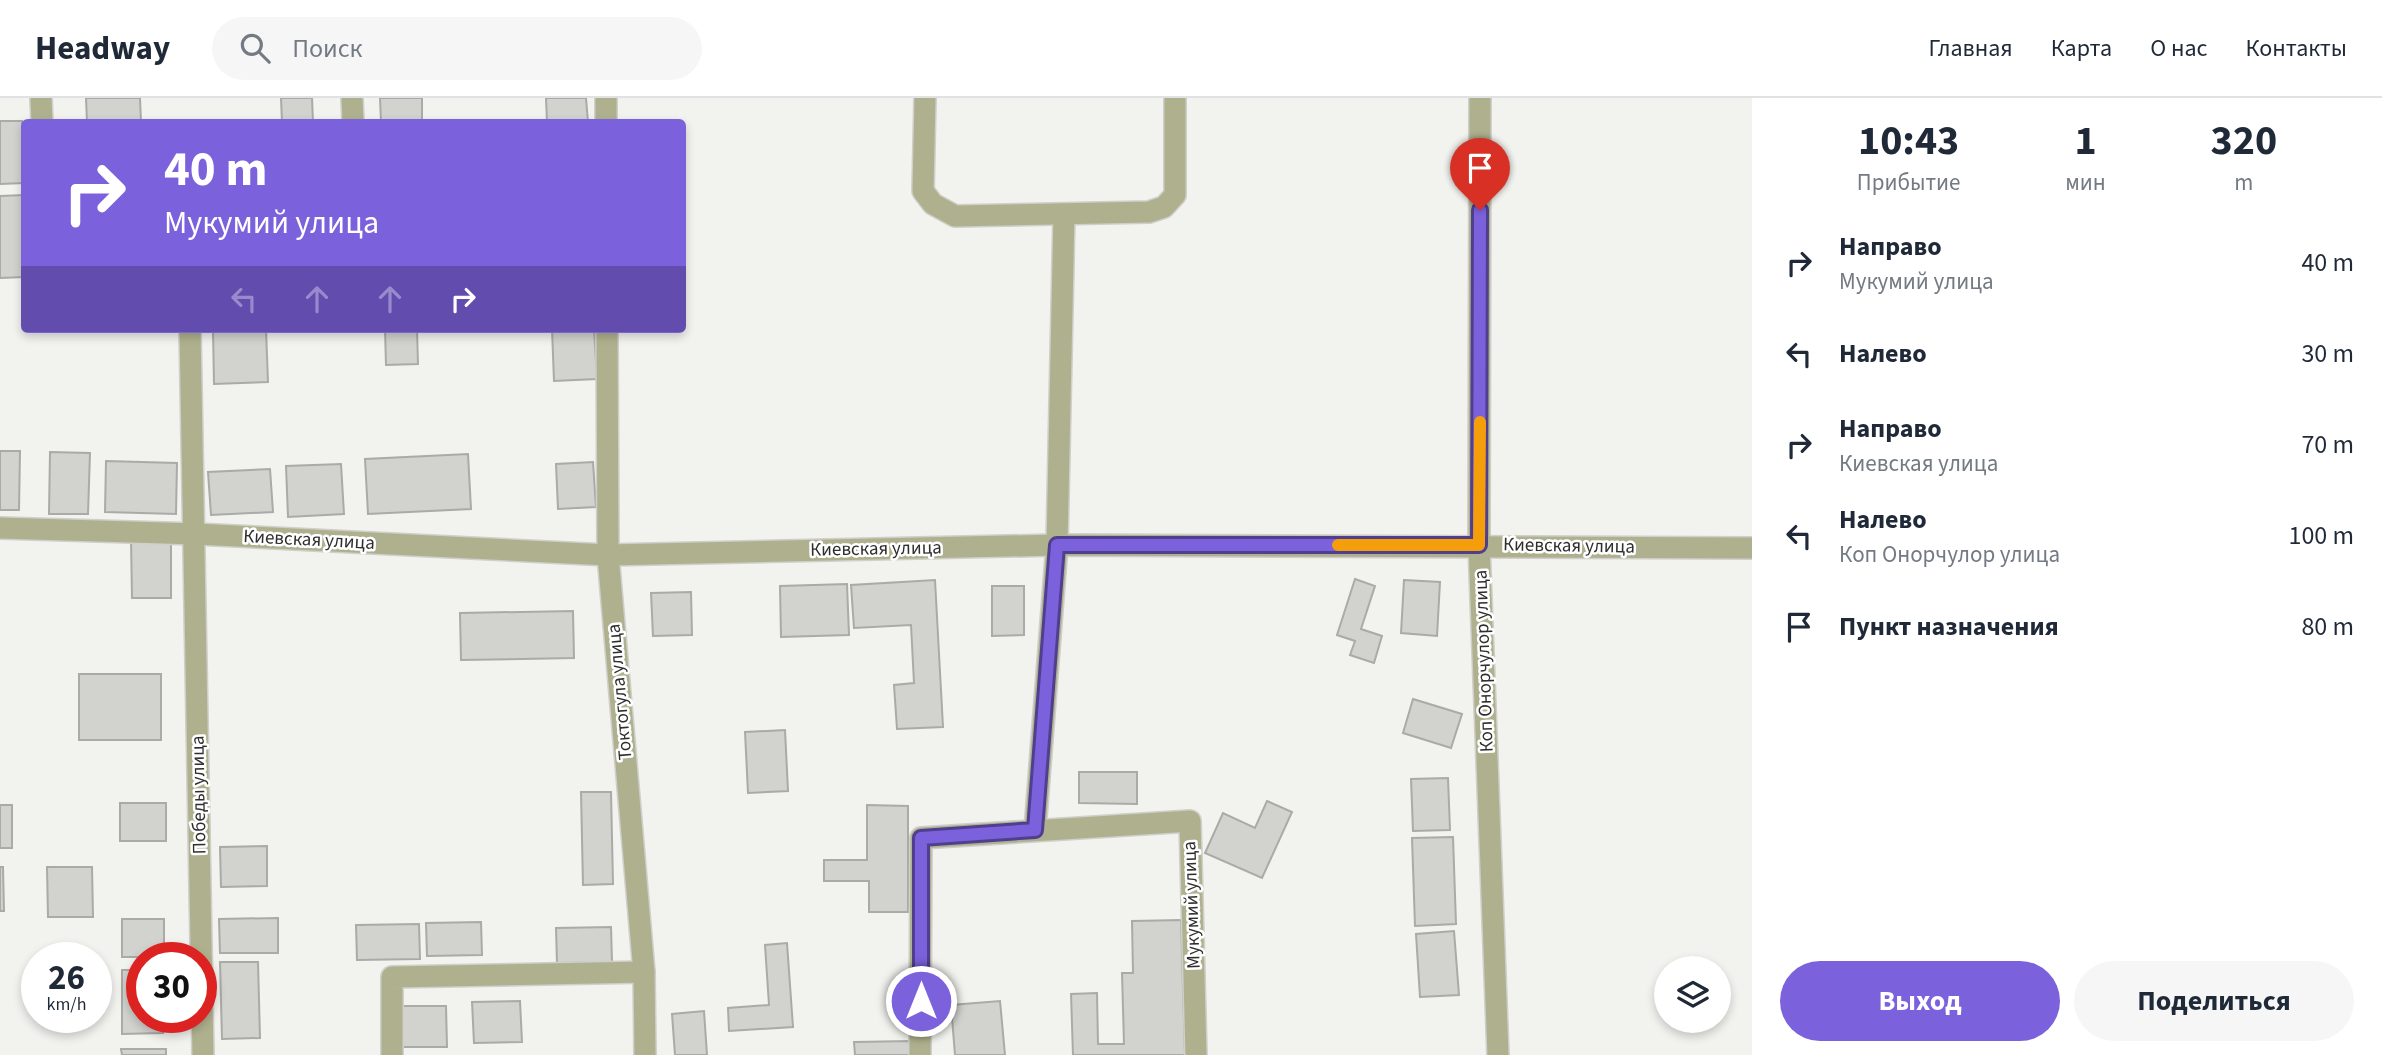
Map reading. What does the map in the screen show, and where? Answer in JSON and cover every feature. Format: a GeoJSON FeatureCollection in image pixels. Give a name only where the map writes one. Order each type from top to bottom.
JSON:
{"type":"FeatureCollection","features":[{"type":"Feature","properties":{"kind":"street"},"geometry":{"type":"LineString","coordinates":[[41,98],[42,119]]}},
{"type":"Feature","properties":{"kind":"street"},"geometry":{"type":"LineString","coordinates":[[352,98],[353,119]]}},
{"type":"Feature","properties":{"kind":"street"},"geometry":{"type":"LineString","coordinates":[[606,98],[606,119]]}},
{"type":"Feature","properties":{"kind":"street"},"geometry":{"type":"LineString","coordinates":[[925,98],[923,191],[933,204],[955,216],[1149,212],[1164,207],[1175,195],[1175,98]]}},
{"type":"Feature","properties":{"kind":"street","name":"Коп Онорчулор улица"},"geometry":{"type":"LineString","coordinates":[[1480,98],[1479,545],[1498,1055]]}},
{"type":"Feature","properties":{"kind":"street"},"geometry":{"type":"LineString","coordinates":[[1035,830],[1057,545],[1064,214]]}},
{"type":"Feature","properties":{"kind":"street","name":"Победы улица"},"geometry":{"type":"LineString","coordinates":[[190,333],[196,534],[203,1055]]}},
{"type":"Feature","properties":{"kind":"street","name":"Токтогула улица"},"geometry":{"type":"LineString","coordinates":[[607,333],[608,555],[644,972],[645,1055]]}},
{"type":"Feature","properties":{"kind":"street","name":"Киевская улица"},"geometry":{"type":"LineString","coordinates":[[0,528],[196,534],[608,555],[1057,545],[1752,548]]}},
{"type":"Feature","properties":{"kind":"street","name":"Мукумий улица"},"geometry":{"type":"LineString","coordinates":[[920,1055],[921,838],[1190,821],[1196,1055]]}},
{"type":"Feature","properties":{"kind":"street"},"geometry":{"type":"LineString","coordinates":[[392,1055],[392,976],[644,972]]}},
{"type":"Feature","properties":{"kind":"building"},"geometry":{"type":"Polygon","coordinates":[[[86,98],[140,98],[141,119],[87,119],[86,98]]]}},
{"type":"Feature","properties":{"kind":"building"},"geometry":{"type":"Polygon","coordinates":[[[281,98],[312,98],[313,119],[282,119],[281,98]]]}},
{"type":"Feature","properties":{"kind":"building"},"geometry":{"type":"Polygon","coordinates":[[[380,98],[422,98],[422,119],[381,119],[380,98]]]}},
{"type":"Feature","properties":{"kind":"building"},"geometry":{"type":"Polygon","coordinates":[[[546,98],[586,98],[588,119],[547,119],[546,98]]]}},
{"type":"Feature","properties":{"kind":"building"},"geometry":{"type":"Polygon","coordinates":[[[0,121],[21,121],[21,183],[0,184],[0,121]]]}},
{"type":"Feature","properties":{"kind":"building"},"geometry":{"type":"Polygon","coordinates":[[[21,195],[21,277],[0,278],[0,196],[21,195]]]}},
{"type":"Feature","properties":{"kind":"building"},"geometry":{"type":"Polygon","coordinates":[[[213,333],[266,333],[268,382],[214,384],[213,333]]]}},
{"type":"Feature","properties":{"kind":"building"},"geometry":{"type":"Polygon","coordinates":[[[385,333],[417,333],[418,364],[386,365],[385,333]]]}},
{"type":"Feature","properties":{"kind":"building"},"geometry":{"type":"Polygon","coordinates":[[[552,333],[594,333],[597,379],[554,381],[552,333]]]}},
{"type":"Feature","properties":{"kind":"building"},"geometry":{"type":"Polygon","coordinates":[[[0,451],[20,451],[19,510],[0,510],[0,451]]]}},
{"type":"Feature","properties":{"kind":"building"},"geometry":{"type":"Polygon","coordinates":[[[50,452],[90,453],[88,514],[49,514],[50,452]]]}},
{"type":"Feature","properties":{"kind":"building"},"geometry":{"type":"Polygon","coordinates":[[[468,454],[471,509],[368,514],[365,459],[468,454]]]}},
{"type":"Feature","properties":{"kind":"building"},"geometry":{"type":"Polygon","coordinates":[[[106,461],[177,463],[176,514],[105,512],[106,461]]]}},
{"type":"Feature","properties":{"kind":"building"},"geometry":{"type":"Polygon","coordinates":[[[593,462],[596,507],[558,509],[556,464],[593,462]]]}},
{"type":"Feature","properties":{"kind":"building"},"geometry":{"type":"Polygon","coordinates":[[[341,464],[344,514],[288,517],[286,466],[341,464]]]}},
{"type":"Feature","properties":{"kind":"building"},"geometry":{"type":"Polygon","coordinates":[[[270,469],[273,512],[211,515],[208,472],[270,469]]]}},
{"type":"Feature","properties":{"kind":"building"},"geometry":{"type":"Polygon","coordinates":[[[131,540],[171,540],[171,598],[132,598],[131,540]]]}},
{"type":"Feature","properties":{"kind":"building"},"geometry":{"type":"Polygon","coordinates":[[[1355,579],[1375,586],[1361,629],[1382,636],[1374,663],[1350,655],[1355,641],[1337,635],[1355,579]]]}},
{"type":"Feature","properties":{"kind":"building"},"geometry":{"type":"Polygon","coordinates":[[[935,580],[943,727],[897,729],[894,685],[914,683],[911,625],[854,628],[851,585],[935,580]]]}},
{"type":"Feature","properties":{"kind":"building"},"geometry":{"type":"Polygon","coordinates":[[[1404,580],[1440,582],[1437,636],[1401,633],[1404,580]]]}},
{"type":"Feature","properties":{"kind":"building"},"geometry":{"type":"Polygon","coordinates":[[[847,584],[849,635],[781,637],[780,586],[847,584]]]}},
{"type":"Feature","properties":{"kind":"building"},"geometry":{"type":"Polygon","coordinates":[[[992,586],[1024,586],[1024,635],[992,636],[992,586]]]}},
{"type":"Feature","properties":{"kind":"building"},"geometry":{"type":"Polygon","coordinates":[[[691,592],[692,635],[653,636],[651,593],[691,592]]]}},
{"type":"Feature","properties":{"kind":"building"},"geometry":{"type":"Polygon","coordinates":[[[573,611],[574,658],[461,660],[460,613],[573,611]]]}},
{"type":"Feature","properties":{"kind":"building"},"geometry":{"type":"Polygon","coordinates":[[[79,674],[161,674],[161,740],[79,740],[79,674]]]}},
{"type":"Feature","properties":{"kind":"building"},"geometry":{"type":"Polygon","coordinates":[[[1413,699],[1462,714],[1451,748],[1403,733],[1413,699]]]}},
{"type":"Feature","properties":{"kind":"building"},"geometry":{"type":"Polygon","coordinates":[[[785,730],[788,791],[748,793],[745,732],[785,730]]]}},
{"type":"Feature","properties":{"kind":"building"},"geometry":{"type":"Polygon","coordinates":[[[1079,772],[1137,772],[1137,804],[1079,803],[1079,772]]]}},
{"type":"Feature","properties":{"kind":"building"},"geometry":{"type":"Polygon","coordinates":[[[1448,778],[1450,830],[1413,831],[1411,779],[1448,778]]]}},
{"type":"Feature","properties":{"kind":"building"},"geometry":{"type":"Polygon","coordinates":[[[581,792],[611,792],[613,884],[583,885],[581,792]]]}},
{"type":"Feature","properties":{"kind":"building"},"geometry":{"type":"Polygon","coordinates":[[[1267,801],[1292,812],[1262,878],[1205,853],[1223,813],[1255,828],[1267,801]]]}},
{"type":"Feature","properties":{"kind":"building"},"geometry":{"type":"Polygon","coordinates":[[[120,803],[166,803],[166,841],[120,841],[120,803]]]}},
{"type":"Feature","properties":{"kind":"building"},"geometry":{"type":"Polygon","coordinates":[[[0,805],[12,805],[12,848],[0,848],[0,805]]]}},
{"type":"Feature","properties":{"kind":"building"},"geometry":{"type":"Polygon","coordinates":[[[867,805],[908,806],[908,912],[869,912],[869,881],[824,881],[824,860],[867,860],[867,805]]]}},
{"type":"Feature","properties":{"kind":"building"},"geometry":{"type":"Polygon","coordinates":[[[1453,837],[1456,924],[1415,926],[1412,838],[1453,837]]]}},
{"type":"Feature","properties":{"kind":"building"},"geometry":{"type":"Polygon","coordinates":[[[267,846],[267,886],[221,887],[220,847],[267,846]]]}},
{"type":"Feature","properties":{"kind":"building"},"geometry":{"type":"Polygon","coordinates":[[[0,867],[3,867],[4,911],[0,911],[0,867]]]}},
{"type":"Feature","properties":{"kind":"building"},"geometry":{"type":"Polygon","coordinates":[[[47,867],[92,867],[93,917],[48,917],[47,867]]]}},
{"type":"Feature","properties":{"kind":"building"},"geometry":{"type":"Polygon","coordinates":[[[278,918],[278,953],[220,953],[219,919],[278,918]]]}},
{"type":"Feature","properties":{"kind":"building"},"geometry":{"type":"Polygon","coordinates":[[[122,919],[164,919],[164,942],[126,942],[126,957],[122,957],[122,919]]]}},
{"type":"Feature","properties":{"kind":"building"},"geometry":{"type":"Polygon","coordinates":[[[1181,920],[1185,1055],[1073,1055],[1071,994],[1097,993],[1098,1044],[1124,1044],[1122,973],[1133,973],[1132,921],[1181,920]]]}},
{"type":"Feature","properties":{"kind":"building"},"geometry":{"type":"Polygon","coordinates":[[[481,922],[482,955],[427,956],[426,923],[481,922]]]}},
{"type":"Feature","properties":{"kind":"building"},"geometry":{"type":"Polygon","coordinates":[[[419,924],[420,959],[357,960],[356,925],[419,924]]]}},
{"type":"Feature","properties":{"kind":"building"},"geometry":{"type":"Polygon","coordinates":[[[611,927],[612,962],[557,963],[556,928],[611,927]]]}},
{"type":"Feature","properties":{"kind":"building"},"geometry":{"type":"Polygon","coordinates":[[[1454,931],[1459,995],[1420,997],[1416,934],[1454,931]]]}},
{"type":"Feature","properties":{"kind":"building"},"geometry":{"type":"Polygon","coordinates":[[[787,943],[793,1027],[729,1031],[728,1008],[769,1005],[765,945],[787,943]]]}},
{"type":"Feature","properties":{"kind":"building"},"geometry":{"type":"Polygon","coordinates":[[[220,962],[258,962],[260,1038],[222,1039],[220,962]]]}},
{"type":"Feature","properties":{"kind":"building"},"geometry":{"type":"Polygon","coordinates":[[[122,970],[126,970],[126,1033],[163,1033],[122,1034],[122,970]]]}},
{"type":"Feature","properties":{"kind":"building"},"geometry":{"type":"Polygon","coordinates":[[[520,1001],[522,1042],[474,1043],[472,1002],[520,1001]]]}},
{"type":"Feature","properties":{"kind":"building"},"geometry":{"type":"Polygon","coordinates":[[[1000,1001],[1005,1055],[955,1055],[951,1005],[1000,1001]]]}},
{"type":"Feature","properties":{"kind":"building"},"geometry":{"type":"Polygon","coordinates":[[[401,1006],[446,1006],[447,1047],[402,1047],[401,1006]]]}},
{"type":"Feature","properties":{"kind":"building"},"geometry":{"type":"Polygon","coordinates":[[[704,1011],[707,1055],[675,1055],[672,1014],[704,1011]]]}},
{"type":"Feature","properties":{"kind":"building"},"geometry":{"type":"Polygon","coordinates":[[[912,1041],[912,1055],[855,1055],[854,1042],[912,1041]]]}},
{"type":"Feature","properties":{"kind":"building"},"geometry":{"type":"Polygon","coordinates":[[[121,1049],[166,1049],[166,1055],[122,1055],[121,1049]]]}},
{"type":"Feature","properties":{"kind":"slow traffic"},"geometry":{"type":"LineString","coordinates":[[1338,545],[1479,545],[1480,422]]}},
{"type":"Feature","properties":{"kind":"route"},"geometry":{"type":"LineString","coordinates":[[921,1001],[921,838],[1035,830],[1057,545],[1479,545],[1480,210]]}}]}
